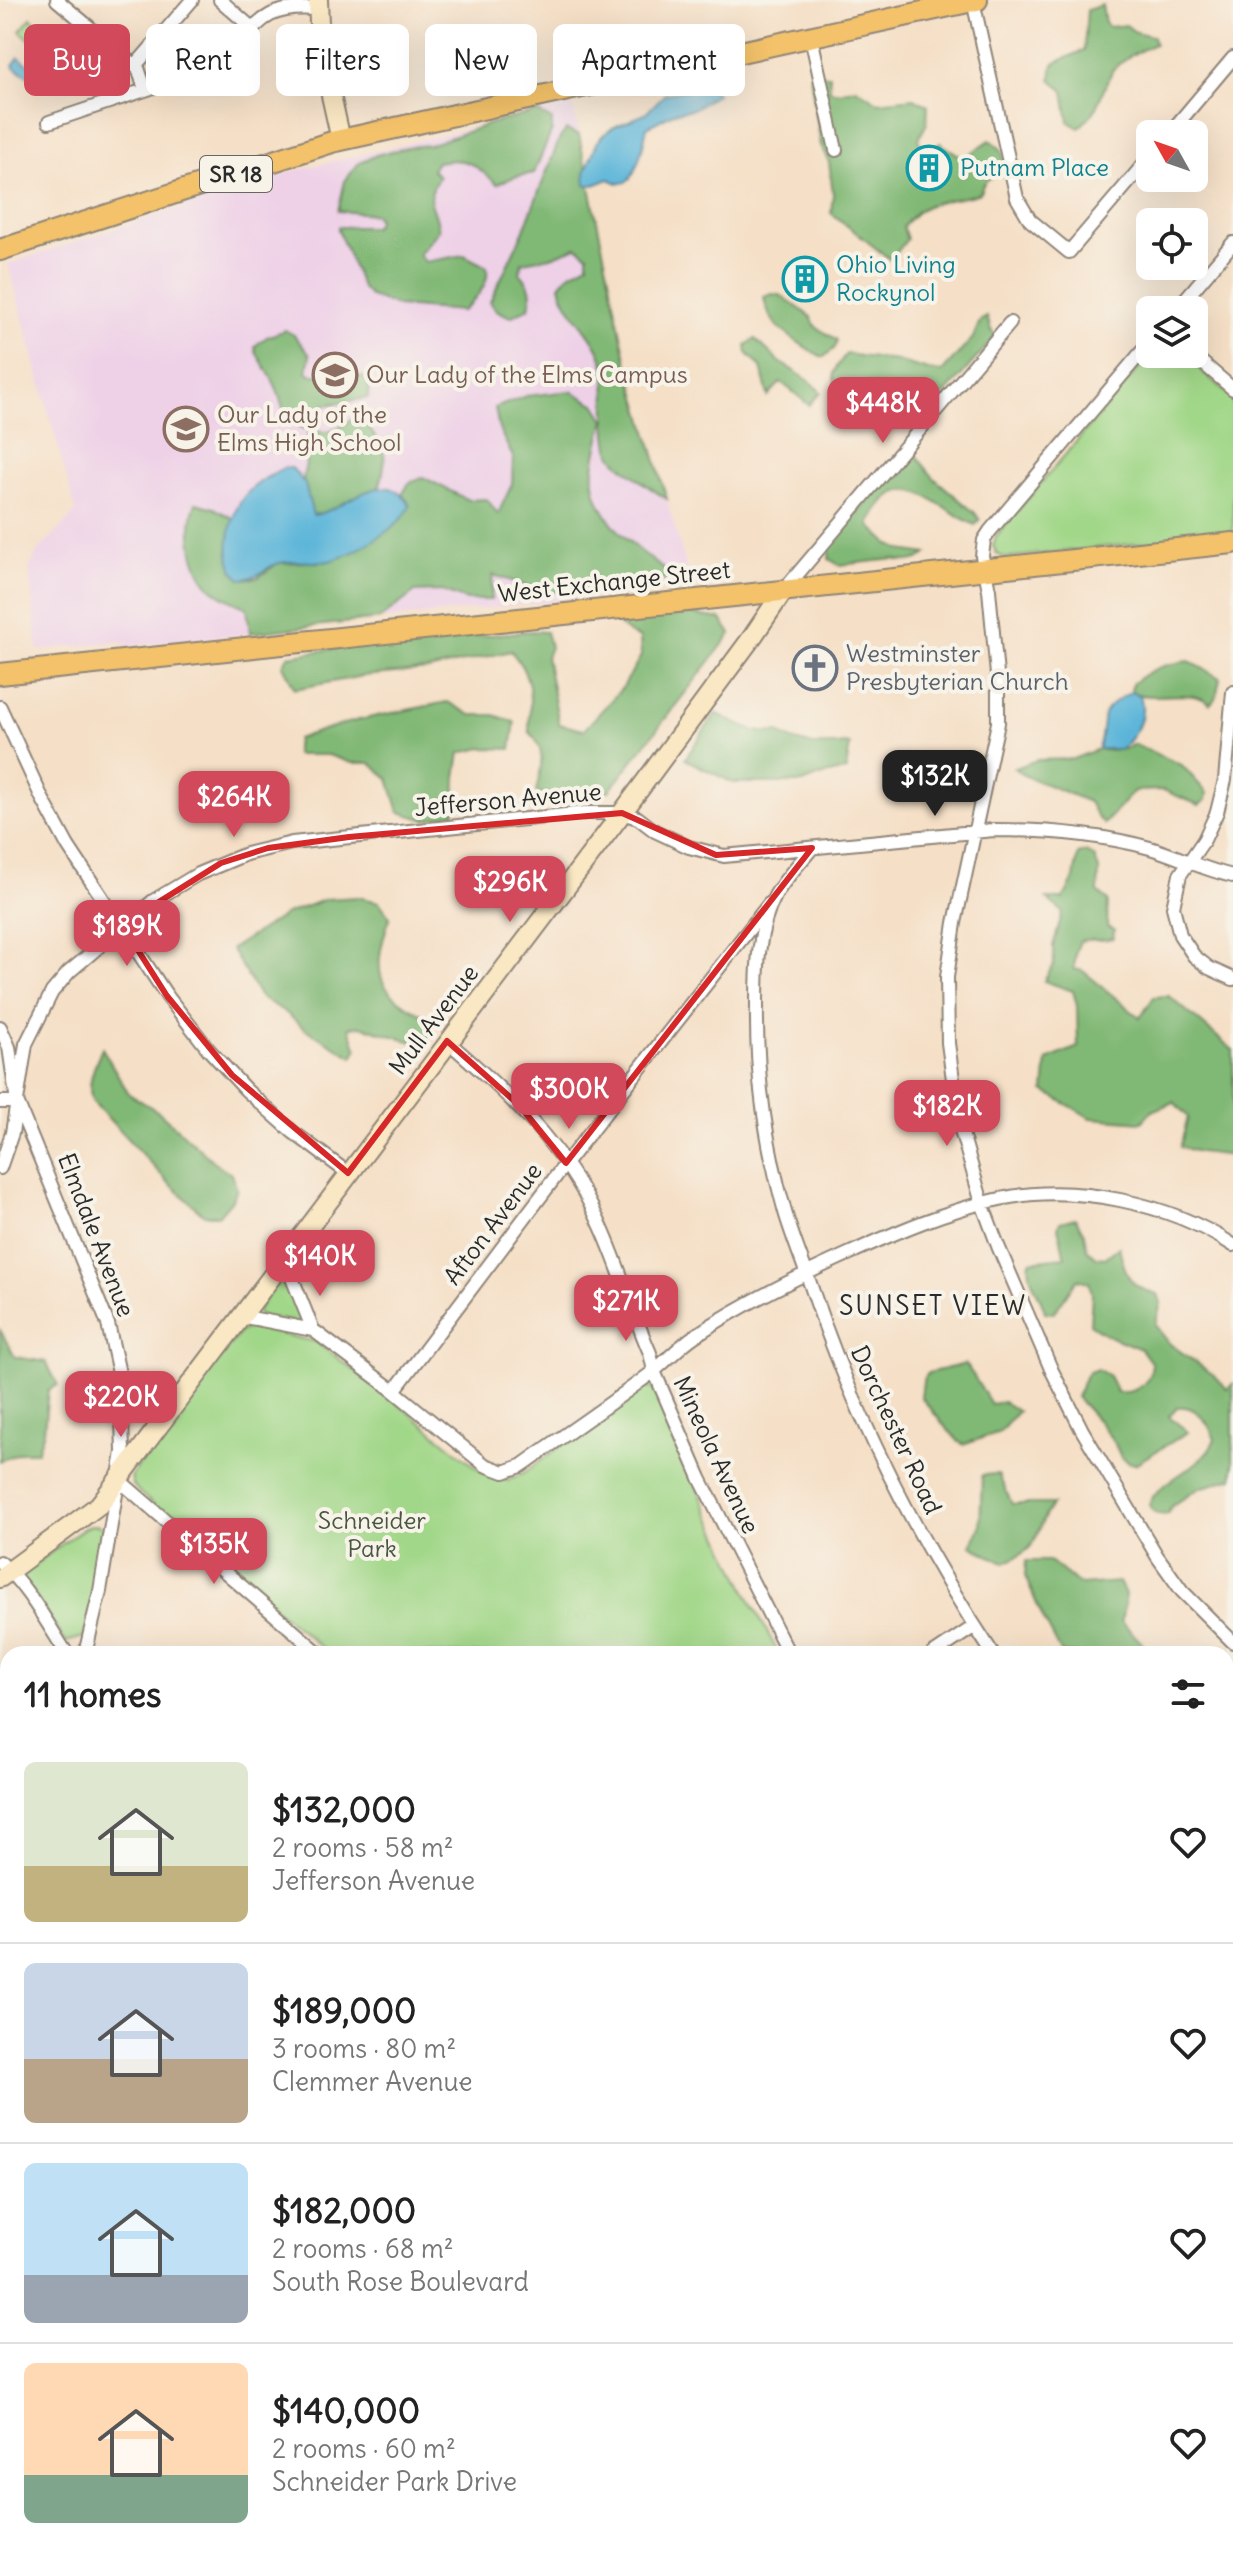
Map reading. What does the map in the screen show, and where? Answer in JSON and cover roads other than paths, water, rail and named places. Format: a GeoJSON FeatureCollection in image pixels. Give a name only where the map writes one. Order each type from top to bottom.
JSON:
{"type":"FeatureCollection","features":[{"type":"Feature","properties":{"kind":"main road","name":"SR 18"},"geometry":{"type":"LineString","coordinates":[[1,247],[341,140],[975,0]]}},
{"type":"Feature","properties":{"kind":"main road","name":"West Exchange Street"},"geometry":{"type":"LineString","coordinates":[[0,674],[1233,543]]}},
{"type":"Feature","properties":{"kind":"street"},"geometry":{"type":"LineString","coordinates":[[49,122],[145,89],[135,66],[57,0]]}},
{"type":"Feature","properties":{"kind":"street"},"geometry":{"type":"LineString","coordinates":[[135,66],[192,0]]}},
{"type":"Feature","properties":{"kind":"street"},"geometry":{"type":"LineString","coordinates":[[220,0],[247,24]]}},
{"type":"Feature","properties":{"kind":"street"},"geometry":{"type":"LineString","coordinates":[[975,0],[1021,208],[1030,220],[1069,252],[1136,173]]}},
{"type":"Feature","properties":{"kind":"street"},"geometry":{"type":"LineString","coordinates":[[257,24],[282,9],[318,5],[320,46],[341,140]]}},
{"type":"Feature","properties":{"kind":"street"},"geometry":{"type":"LineString","coordinates":[[811,37],[836,150]]}},
{"type":"Feature","properties":{"kind":"street"},"geometry":{"type":"LineString","coordinates":[[1181,120],[1233,58]]}},
{"type":"Feature","properties":{"kind":"street"},"geometry":{"type":"LineString","coordinates":[[1188,296],[1233,243]]}},
{"type":"Feature","properties":{"kind":"street","name":"Mull Avenue"},"geometry":{"type":"LineString","coordinates":[[3,1570],[99,1505],[622,813],[784,590],[1010,323]]}},
{"type":"Feature","properties":{"kind":"street"},"geometry":{"type":"LineString","coordinates":[[1136,359],[990,531],[982,549],[998,685],[998,723],[955,923],[947,977],[950,1067],[959,1123],[982,1203],[1045,1357],[1104,1470],[1147,1540],[1182,1591],[1233,1642]]}},
{"type":"Feature","properties":{"kind":"street"},"geometry":{"type":"LineString","coordinates":[[1208,368],[1233,389]]}},
{"type":"Feature","properties":{"kind":"street"},"geometry":{"type":"LineString","coordinates":[[1233,692],[1225,780],[1217,812],[1190,862],[1183,869],[1175,887],[1173,907],[1177,925],[1194,956],[1209,968],[1233,979]]}},
{"type":"Feature","properties":{"kind":"street"},"geometry":{"type":"LineString","coordinates":[[0,707],[68,846],[167,996],[232,1075],[293,1132],[348,1173]]}},
{"type":"Feature","properties":{"kind":"street","name":"Jefferson Avenue"},"geometry":{"type":"LineString","coordinates":[[0,1168],[12,1133],[26,1044],[52,992],[69,972],[153,901],[198,874],[268,848],[568,814],[622,813],[638,818],[666,837],[716,855],[757,854],[994,830],[1063,832],[1151,849],[1233,876]]}},
{"type":"Feature","properties":{"kind":"street","name":"Dorchester Road"},"geometry":{"type":"LineString","coordinates":[[812,848],[775,895],[762,935],[757,975],[758,1068],[773,1167],[786,1215],[833,1350],[874,1442],[918,1527],[988,1646]]}},
{"type":"Feature","properties":{"kind":"street","name":"Afton Avenue"},"geometry":{"type":"LineString","coordinates":[[394,1391],[566,1163],[775,895]]}},
{"type":"Feature","properties":{"kind":"street","name":"Elmdale Avenue"},"geometry":{"type":"LineString","coordinates":[[0,1027],[9,1047],[17,1102],[95,1288],[116,1353],[121,1382],[124,1434],[119,1480],[100,1591],[87,1646]]}},
{"type":"Feature","properties":{"kind":"street","name":"Mineola Avenue"},"geometry":{"type":"LineString","coordinates":[[447,1041],[519,1105],[578,1181],[607,1239],[654,1371],[700,1478],[785,1646]]}},
{"type":"Feature","properties":{"kind":"street"},"geometry":{"type":"LineString","coordinates":[[0,1102],[17,1102]]}},
{"type":"Feature","properties":{"kind":"street"},"geometry":{"type":"LineString","coordinates":[[240,1316],[313,1330],[485,1465],[500,1472],[521,1466],[654,1371],[695,1336],[758,1298],[866,1245],[982,1203],[1035,1194],[1120,1201],[1182,1219],[1233,1245]]}},
{"type":"Feature","properties":{"kind":"street"},"geometry":{"type":"LineString","coordinates":[[284,1258],[313,1330]]}},
{"type":"Feature","properties":{"kind":"street"},"geometry":{"type":"LineString","coordinates":[[119,1480],[311,1646]]}},
{"type":"Feature","properties":{"kind":"street"},"geometry":{"type":"LineString","coordinates":[[3,1570],[61,1646]]}},
{"type":"Feature","properties":{"kind":"street"},"geometry":{"type":"LineString","coordinates":[[945,1646],[975,1626]]}},
{"type":"Feature","properties":{"kind":"water"},"geometry":{"type":"Polygon","coordinates":[[[19,57],[24,61],[24,74],[14,67],[19,57]]]}},
{"type":"Feature","properties":{"kind":"water"},"geometry":{"type":"Polygon","coordinates":[[[663,96],[714,96],[693,109],[675,112],[647,127],[639,160],[627,181],[620,183],[609,179],[586,185],[585,172],[603,135],[645,114],[663,96]]]}},
{"type":"Feature","properties":{"kind":"water"},"geometry":{"type":"Polygon","coordinates":[[[284,468],[292,468],[305,484],[313,515],[377,488],[389,488],[400,493],[410,506],[387,531],[350,553],[329,561],[280,563],[241,579],[230,562],[229,539],[234,516],[243,498],[252,489],[284,468]]]}},
{"type":"Feature","properties":{"kind":"water"},"geometry":{"type":"Polygon","coordinates":[[[1131,692],[1140,695],[1142,703],[1141,718],[1135,731],[1121,749],[1098,749],[1106,710],[1131,692]]]}},
{"type":"Feature","properties":{"kind":"place","name":"Putnam Place"},"geometry":{"type":"Point","coordinates":[929,168]}},
{"type":"Feature","properties":{"kind":"place","name":"Ohio Living Rockynol"},"geometry":{"type":"Point","coordinates":[805,279]}},
{"type":"Feature","properties":{"kind":"place","name":"Our Lady of the Elms Campus"},"geometry":{"type":"Point","coordinates":[335,375]}},
{"type":"Feature","properties":{"kind":"place","name":"Our Lady of the Elms High School"},"geometry":{"type":"Point","coordinates":[186,429]}},
{"type":"Feature","properties":{"kind":"place","name":"Westminster Presbyterian Church"},"geometry":{"type":"Point","coordinates":[815,668]}},
{"type":"Feature","properties":{"kind":"district","name":"SUNSET VIEW"},"geometry":{"type":"Point","coordinates":[933,1306]}},
{"type":"Feature","properties":{"kind":"park label","name":"Schneider Park"},"geometry":{"type":"Point","coordinates":[372,1535]}}]}
